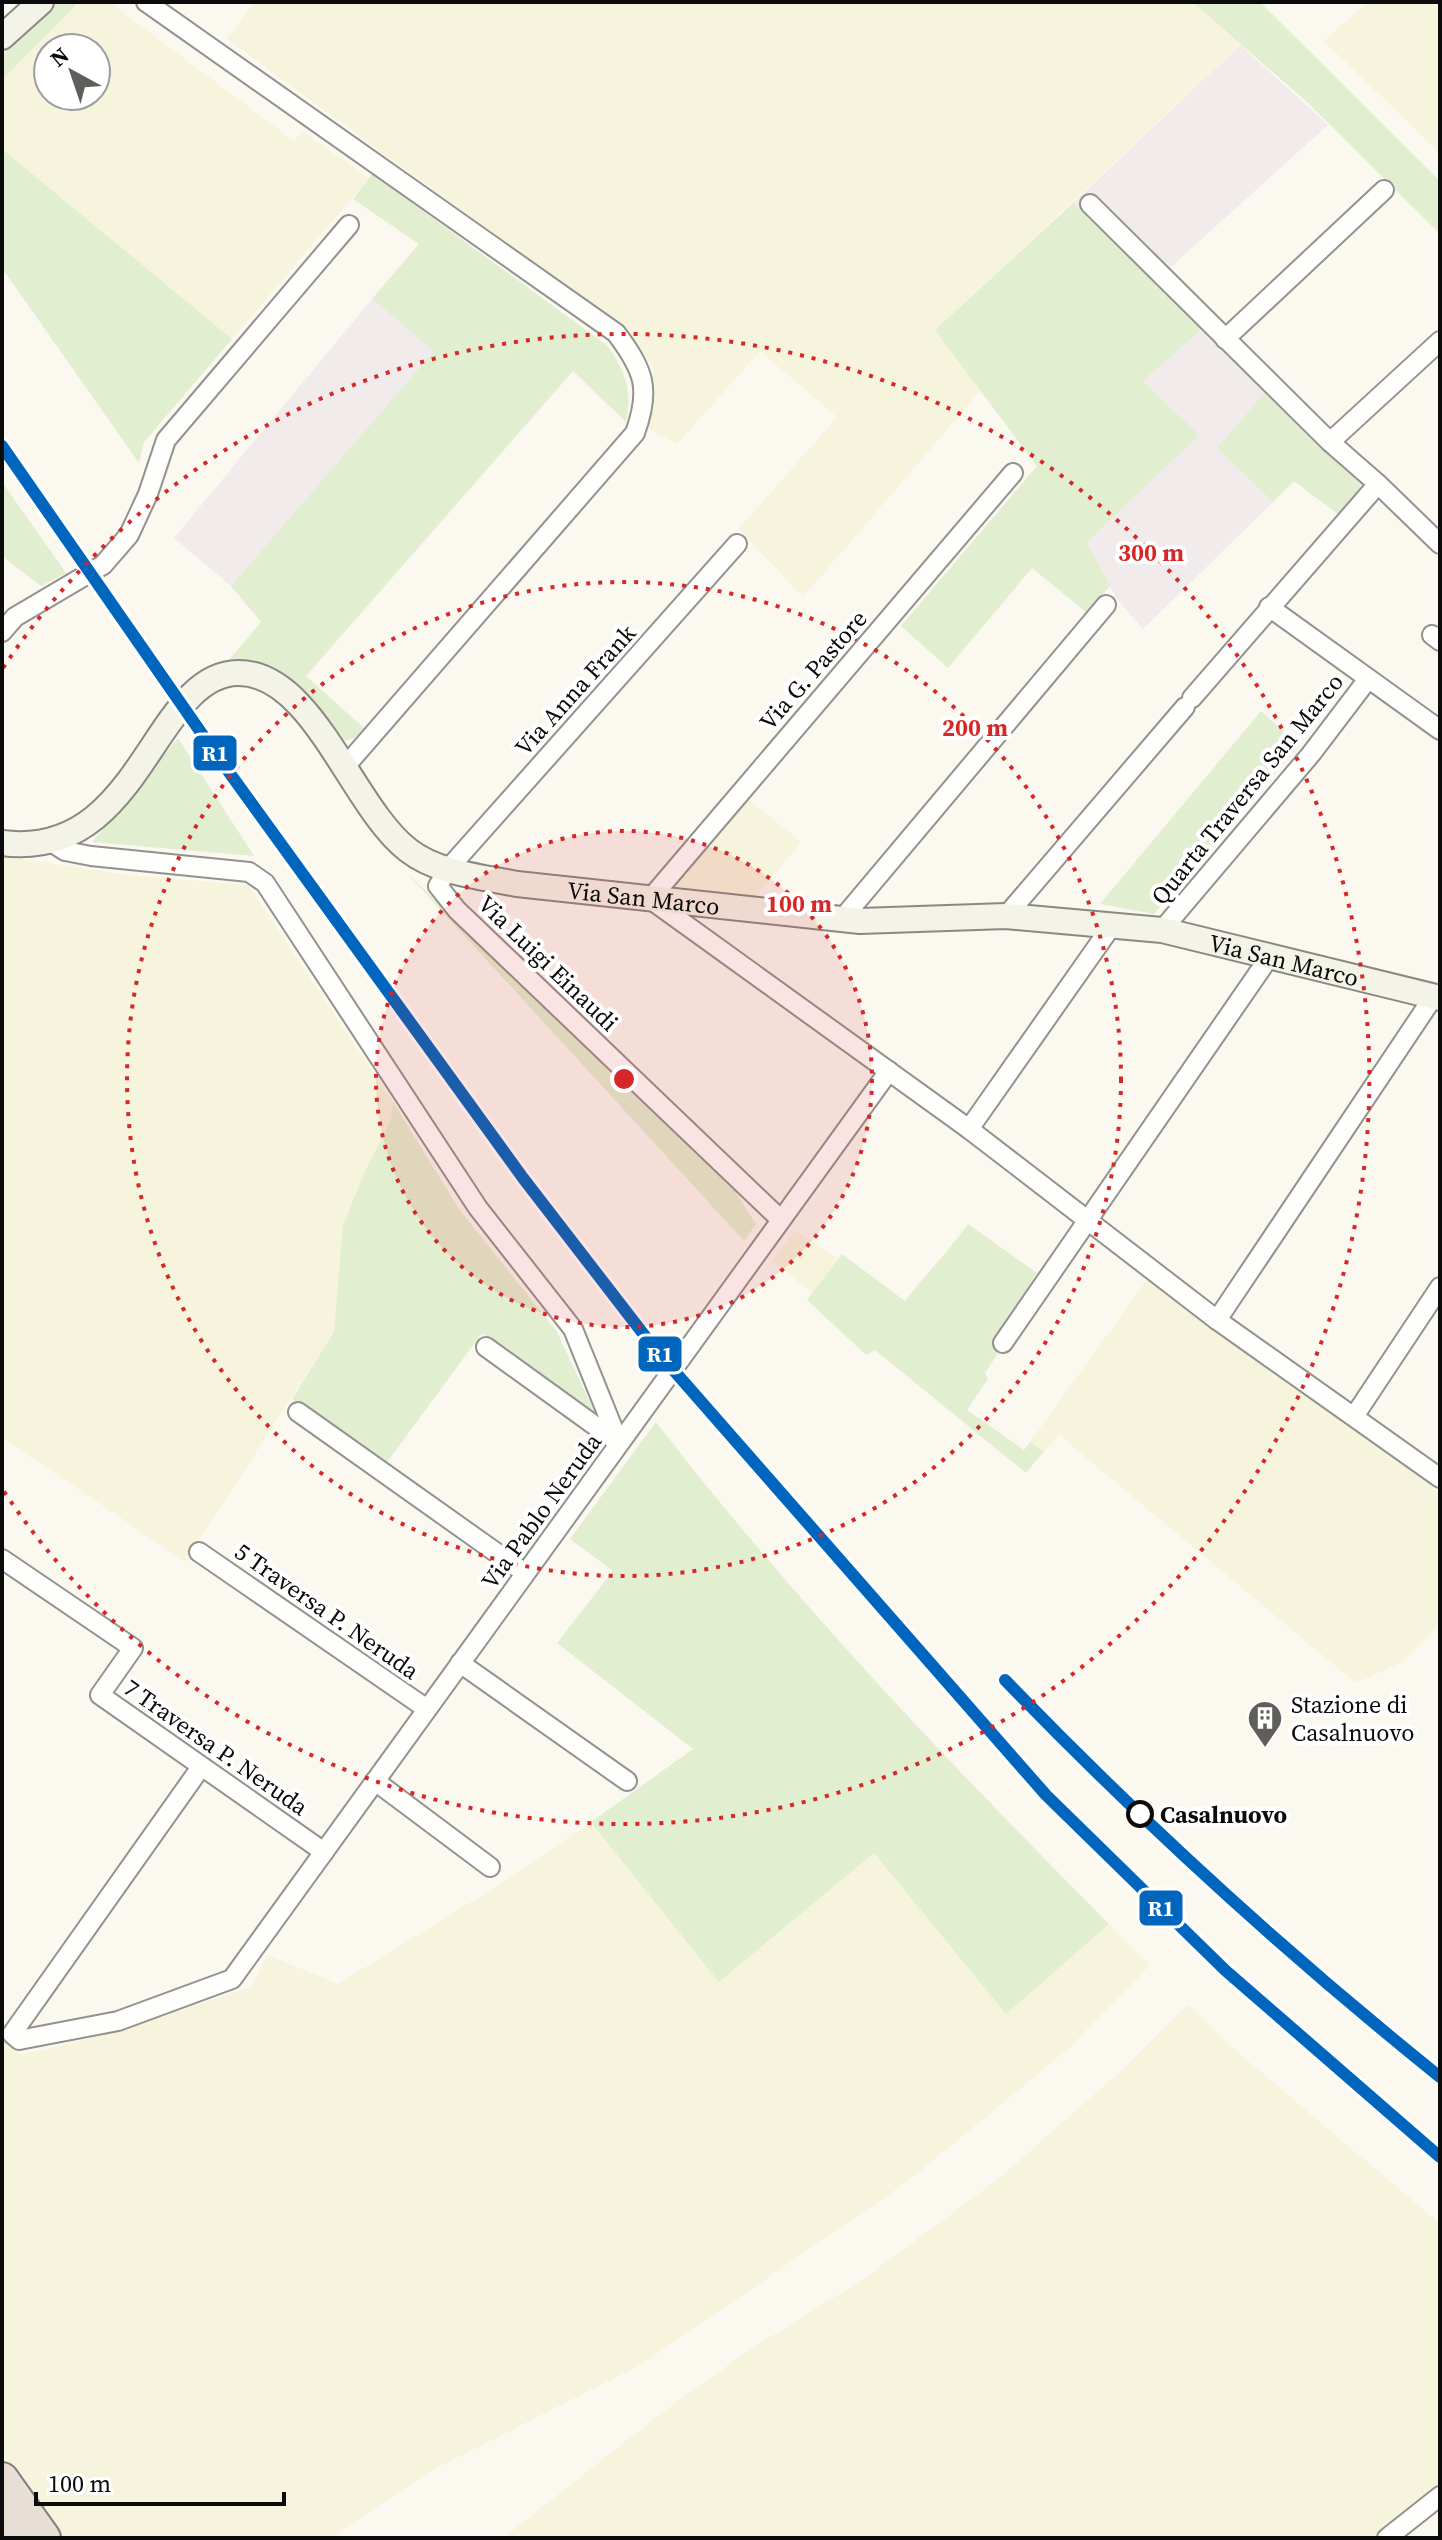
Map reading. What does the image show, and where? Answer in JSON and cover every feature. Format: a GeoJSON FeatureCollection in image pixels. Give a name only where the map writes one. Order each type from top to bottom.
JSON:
{"type":"FeatureCollection","features":[{"type":"Feature","properties":{"kind":"highway"},"geometry":{"type":"LineString","coordinates":[[2,2479],[44,2538]]}},
{"type":"Feature","properties":{"kind":"highway"},"geometry":{"type":"LineString","coordinates":[[2,2521],[13,2538]]}},
{"type":"Feature","properties":{"kind":"main road"},"geometry":{"type":"LineString","coordinates":[[2,37],[41,2]]}},
{"type":"Feature","properties":{"kind":"main road","name":"Via San Marco"},"geometry":{"type":"LineString","coordinates":[[2,843],[51,842],[81,829],[111,807],[139,763],[196,692],[213,679],[234,673],[257,674],[290,694],[377,820],[409,851],[448,869],[517,884],[842,919],[1006,916],[1162,930],[1437,997]]}},
{"type":"Feature","properties":{"kind":"street"},"geometry":{"type":"LineString","coordinates":[[146,2],[616,333],[642,373],[645,404],[635,433],[343,769]]}},
{"type":"Feature","properties":{"kind":"street"},"geometry":{"type":"LineString","coordinates":[[1225,339],[1384,190]]}},
{"type":"Feature","properties":{"kind":"street"},"geometry":{"type":"LineString","coordinates":[[1090,204],[1330,442],[1440,544]]}},
{"type":"Feature","properties":{"kind":"street"},"geometry":{"type":"LineString","coordinates":[[2,632],[15,617],[103,565],[129,535],[148,494],[166,440],[349,225]]}},
{"type":"Feature","properties":{"kind":"street"},"geometry":{"type":"LineString","coordinates":[[1330,442],[1440,341]]}},
{"type":"Feature","properties":{"kind":"street","name":"Via G. Pastore"},"geometry":{"type":"LineString","coordinates":[[650,899],[1013,473]]}},
{"type":"Feature","properties":{"kind":"street"},"geometry":{"type":"LineString","coordinates":[[1006,916],[1378,484]]}},
{"type":"Feature","properties":{"kind":"street","name":"Via Anna Frank"},"geometry":{"type":"LineString","coordinates":[[448,869],[737,544]]}},
{"type":"Feature","properties":{"kind":"street"},"geometry":{"type":"LineString","coordinates":[[842,919],[1106,605]]}},
{"type":"Feature","properties":{"kind":"street"},"geometry":{"type":"LineString","coordinates":[[1269,607],[1440,730]]}},
{"type":"Feature","properties":{"kind":"street","name":"Quarta Traversa San Marco"},"geometry":{"type":"LineString","coordinates":[[1162,930],[1311,754],[1368,679]]}},
{"type":"Feature","properties":{"kind":"street"},"geometry":{"type":"LineString","coordinates":[[51,842],[65,851],[91,856],[249,872],[265,883],[478,1208],[573,1329],[619,1443]]}},
{"type":"Feature","properties":{"kind":"street","name":"Via Luigi Einaudi"},"geometry":{"type":"LineString","coordinates":[[448,869],[438,886],[446,898],[781,1220]]}},
{"type":"Feature","properties":{"kind":"street"},"geometry":{"type":"LineString","coordinates":[[650,899],[1088,1217],[1217,1320],[1440,1478]]}},
{"type":"Feature","properties":{"kind":"street"},"geometry":{"type":"LineString","coordinates":[[969,1129],[1113,924]]}},
{"type":"Feature","properties":{"kind":"street"},"geometry":{"type":"LineString","coordinates":[[1003,1343],[1270,956]]}},
{"type":"Feature","properties":{"kind":"street"},"geometry":{"type":"LineString","coordinates":[[1217,1320],[1437,997]]}},
{"type":"Feature","properties":{"kind":"street","name":"Via Pablo Neruda"},"geometry":{"type":"LineString","coordinates":[[201,1767],[12,2034],[19,2040],[118,2021],[232,1979],[889,1071]]}},
{"type":"Feature","properties":{"kind":"street"},"geometry":{"type":"LineString","coordinates":[[1355,1415],[1440,1287]]}},
{"type":"Feature","properties":{"kind":"street"},"geometry":{"type":"LineString","coordinates":[[486,1347],[619,1443]]}},
{"type":"Feature","properties":{"kind":"street"},"geometry":{"type":"LineString","coordinates":[[298,1412],[525,1573]]}},
{"type":"Feature","properties":{"kind":"street","name":"5 Traversa P. Neruda"},"geometry":{"type":"LineString","coordinates":[[199,1552],[427,1709]]}},
{"type":"Feature","properties":{"kind":"street","name":"7 Traversa P. Neruda"},"geometry":{"type":"LineString","coordinates":[[2,1559],[133,1648],[100,1695],[324,1852]]}},
{"type":"Feature","properties":{"kind":"street"},"geometry":{"type":"LineString","coordinates":[[460,1663],[627,1781]]}},
{"type":"Feature","properties":{"kind":"street"},"geometry":{"type":"LineString","coordinates":[[375,1781],[490,1867]]}},
{"type":"Feature","properties":{"kind":"street"},"geometry":{"type":"LineString","coordinates":[[1387,2538],[1440,2496]]}},
{"type":"Feature","properties":{"kind":"shaded area"},"geometry":{"type":"Polygon","coordinates":[[[79,2],[109,2],[294,141],[303,132],[369,178],[232,339],[2,149],[2,80],[32,50],[32,112],[112,112],[112,32],[49,32],[79,2]]]}},
{"type":"Feature","properties":{"kind":"shaded area"},"geometry":{"type":"Polygon","coordinates":[[[254,2],[1192,2],[1240,45],[935,330],[982,389],[803,597],[739,529],[837,417],[760,351],[677,444],[649,429],[653,368],[627,332],[227,39],[254,2]]]}},
{"type":"Feature","properties":{"kind":"shaded area"},"geometry":{"type":"Polygon","coordinates":[[[1368,2],[1440,2],[1440,153],[1324,41],[1368,2]]]}},
{"type":"Feature","properties":{"kind":"shaded area"},"geometry":{"type":"Polygon","coordinates":[[[1240,45],[1328,125],[1155,281],[1073,203],[1240,45]]]}},
{"type":"Feature","properties":{"kind":"shaded area"},"geometry":{"type":"Polygon","coordinates":[[[372,299],[435,351],[231,586],[174,538],[372,299]]]}},
{"type":"Feature","properties":{"kind":"shaded area"},"geometry":{"type":"Polygon","coordinates":[[[1202,329],[1265,392],[1217,448],[1273,502],[1143,629],[1116,598],[1087,542],[1198,435],[1143,381],[1202,329]]]}},
{"type":"Feature","properties":{"kind":"shaded area"},"geometry":{"type":"Polygon","coordinates":[[[748,799],[801,842],[755,897],[670,886],[748,799]]]}},
{"type":"Feature","properties":{"kind":"shaded area"},"geometry":{"type":"Polygon","coordinates":[[[2,856],[127,875],[248,885],[393,1102],[391,1120],[365,1171],[334,1332],[185,1561],[2,1438],[2,856]]]}},
{"type":"Feature","properties":{"kind":"shaded area"},"geometry":{"type":"Polygon","coordinates":[[[795,1230],[838,1259],[813,1293],[772,1261],[795,1230]]]}},
{"type":"Feature","properties":{"kind":"shaded area"},"geometry":{"type":"Polygon","coordinates":[[[1150,1276],[1343,1414],[1440,1493],[1440,1623],[1400,1663],[1356,1683],[1059,1435],[1044,1451],[1030,1442],[1150,1276]]]}},
{"type":"Feature","properties":{"kind":"shaded area"},"geometry":{"type":"Polygon","coordinates":[[[591,1822],[719,1982],[874,1853],[1006,2013],[1109,1924],[1150,1965],[1069,2048],[908,2181],[642,2364],[436,2468],[329,2538],[60,2538],[2,2453],[2,2027],[20,2055],[89,2039],[252,1987],[267,1955],[338,1984],[494,1888],[591,1822]]]}},
{"type":"Feature","properties":{"kind":"shaded area"},"geometry":{"type":"Polygon","coordinates":[[[1189,2004],[1235,2050],[1440,2224],[1440,2484],[1410,2512],[1376,2538],[503,2538],[667,2409],[748,2351],[862,2280],[1000,2178],[1123,2069],[1189,2004]]]}},
{"type":"Feature","properties":{"kind":"green space"},"geometry":{"type":"Polygon","coordinates":[[[57,2],[79,2],[49,32],[32,32],[32,50],[2,80],[2,55],[57,2]]]}},
{"type":"Feature","properties":{"kind":"green space"},"geometry":{"type":"Polygon","coordinates":[[[1192,2],[1260,2],[1440,181],[1440,234],[1307,102],[1192,2]]]}},
{"type":"Feature","properties":{"kind":"green space"},"geometry":{"type":"Polygon","coordinates":[[[2,149],[232,339],[144,442],[139,463],[2,268],[2,149]]]}},
{"type":"Feature","properties":{"kind":"green space"},"geometry":{"type":"Polygon","coordinates":[[[372,174],[608,346],[623,373],[629,401],[626,422],[573,371],[306,676],[365,729],[354,738],[343,741],[291,679],[256,663],[228,661],[261,622],[231,586],[434,351],[372,299],[419,244],[353,199],[372,174]]]}},
{"type":"Feature","properties":{"kind":"green space"},"geometry":{"type":"Polygon","coordinates":[[[1073,203],[1202,329],[1143,381],[1199,435],[1087,542],[1110,586],[1086,612],[1032,568],[948,668],[901,626],[1037,466],[935,330],[1073,203]]]}},
{"type":"Feature","properties":{"kind":"green space"},"geometry":{"type":"Polygon","coordinates":[[[1265,392],[1364,487],[1339,515],[1294,481],[1273,502],[1217,448],[1265,392]]]}},
{"type":"Feature","properties":{"kind":"green space"},"geometry":{"type":"Polygon","coordinates":[[[2,482],[66,573],[41,586],[2,556],[2,482]]]}},
{"type":"Feature","properties":{"kind":"green space"},"geometry":{"type":"Polygon","coordinates":[[[1261,711],[1299,746],[1154,914],[1100,904],[1261,711]]]}},
{"type":"Feature","properties":{"kind":"green space"},"geometry":{"type":"Polygon","coordinates":[[[178,738],[254,856],[92,842],[178,738]]]}},
{"type":"Feature","properties":{"kind":"green space"},"geometry":{"type":"Polygon","coordinates":[[[406,872],[729,1182],[756,1224],[744,1241],[406,872]]]}},
{"type":"Feature","properties":{"kind":"green space"},"geometry":{"type":"Polygon","coordinates":[[[393,1102],[459,1209],[557,1332],[594,1411],[482,1333],[385,1465],[292,1399],[334,1332],[343,1226],[365,1171],[391,1120],[393,1102]]]}},
{"type":"Feature","properties":{"kind":"green space"},"geometry":{"type":"Polygon","coordinates":[[[968,1224],[1037,1273],[994,1340],[1002,1347],[985,1373],[988,1379],[967,1410],[1024,1450],[1030,1442],[1044,1451],[1026,1473],[875,1350],[866,1355],[807,1300],[842,1254],[905,1301],[968,1224]]]}},
{"type":"Feature","properties":{"kind":"green space"},"geometry":{"type":"Polygon","coordinates":[[[656,1422],[818,1617],[1109,1924],[1006,2014],[874,1853],[719,1982],[591,1822],[693,1749],[557,1643],[613,1571],[570,1539],[656,1422]]]}},
{"type":"Feature","properties":{"kind":"transit line","name":"R1"},"geometry":{"type":"LineString","coordinates":[[2,446],[218,757],[523,1178],[655,1349],[1046,1795],[1225,1970],[1440,2157]]}},
{"type":"Feature","properties":{"kind":"transit line","name":"R1"},"geometry":{"type":"LineString","coordinates":[[1005,1680],[1216,1885],[1440,2077]]}},
{"type":"Feature","properties":{"kind":"place","name":"Stazione di Casalnuovo"},"geometry":{"type":"Point","coordinates":[1265,1749]}},
{"type":"Feature","properties":{"kind":"place","name":"Casalnuovo"},"geometry":{"type":"Point","coordinates":[1140,1814]}}]}
